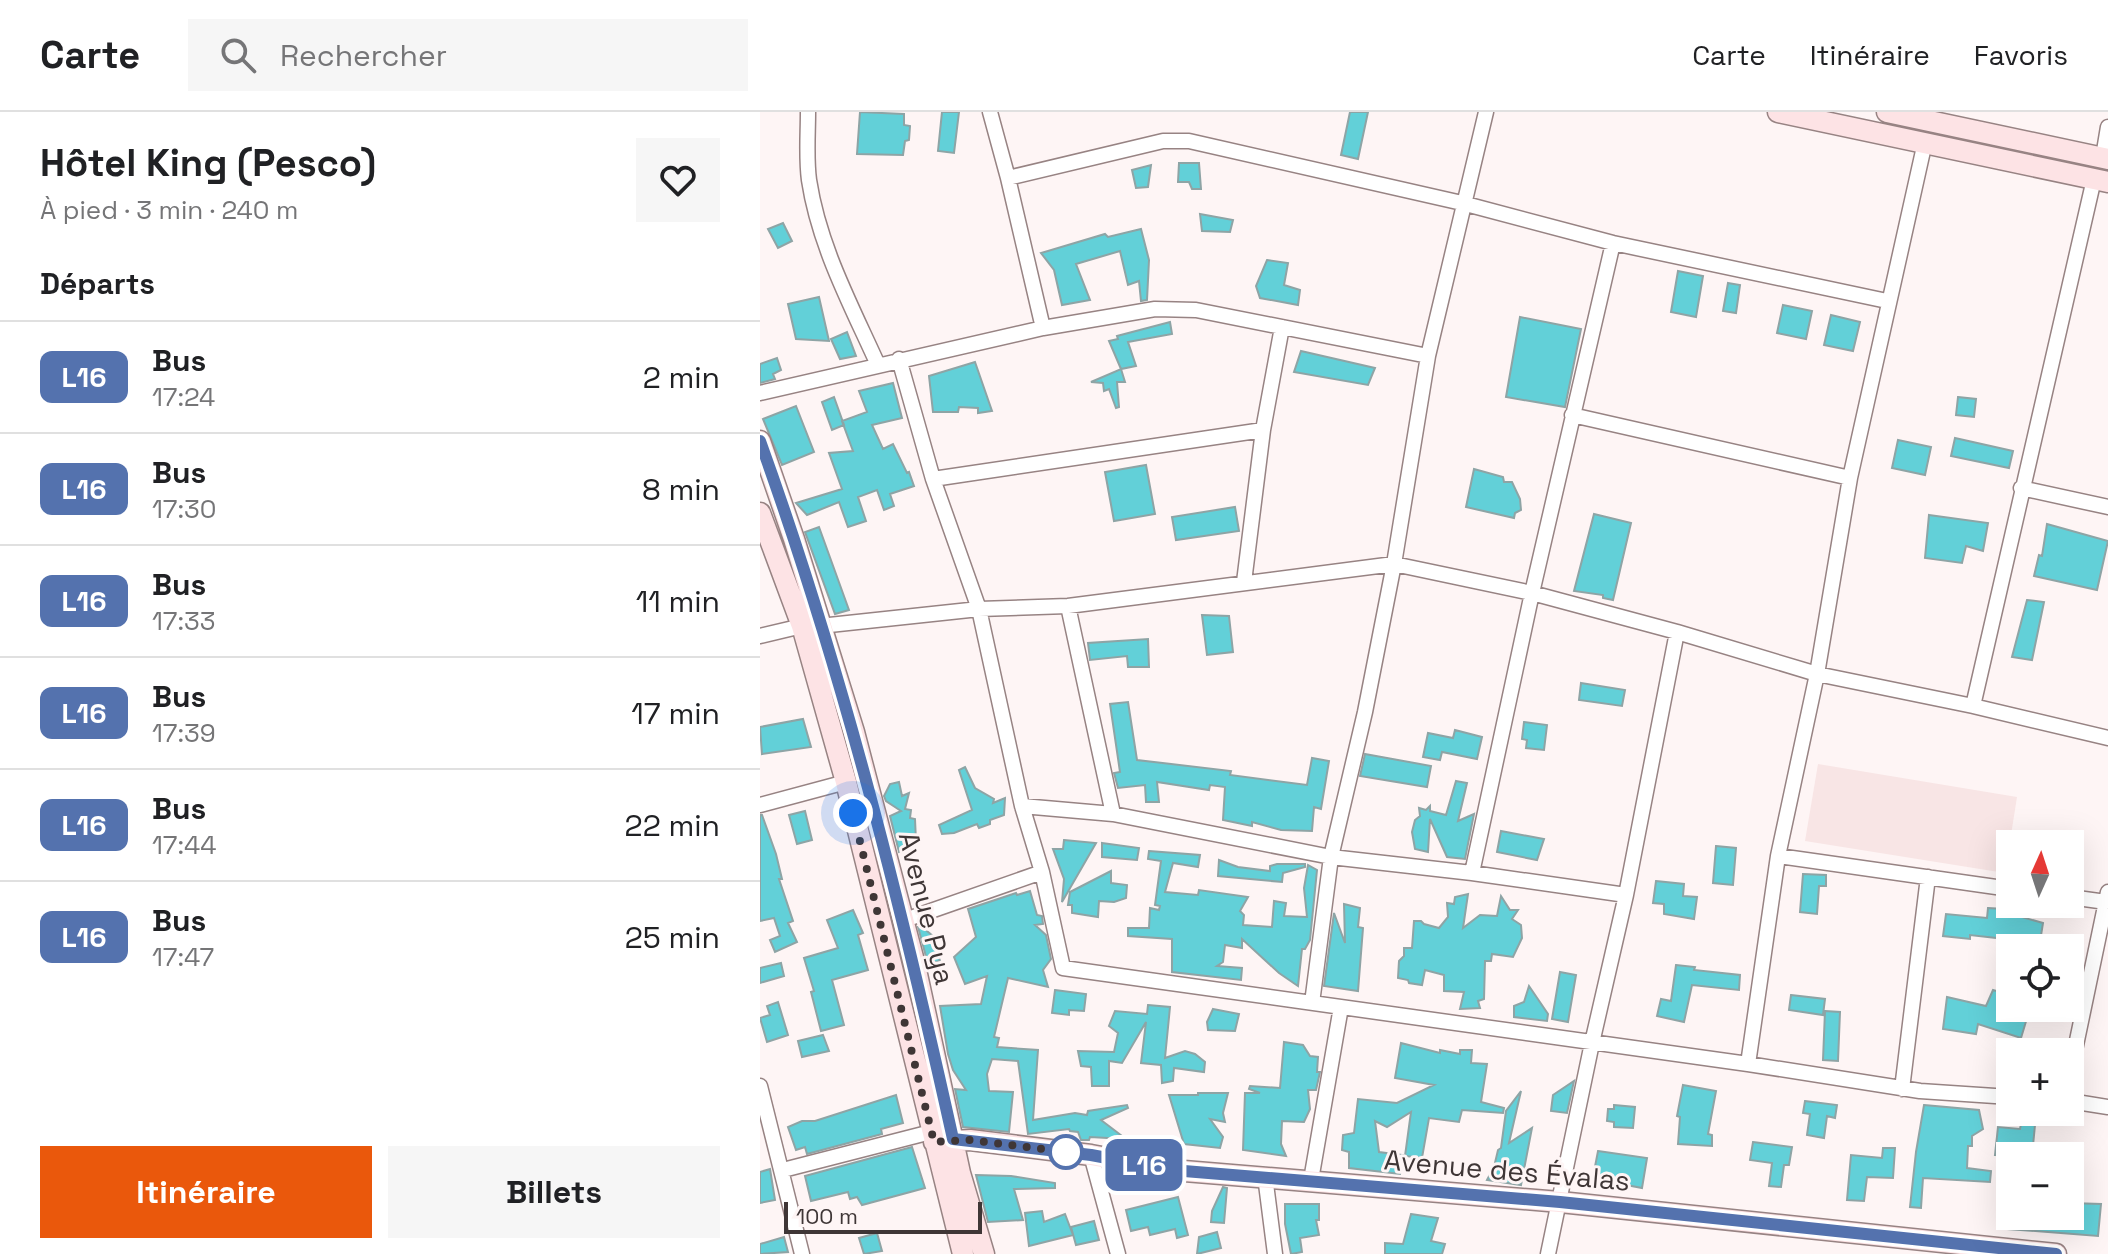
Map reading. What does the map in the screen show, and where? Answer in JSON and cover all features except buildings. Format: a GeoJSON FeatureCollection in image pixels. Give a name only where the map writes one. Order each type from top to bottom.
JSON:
{"type":"FeatureCollection","features":[{"type":"Feature","properties":{"kind":"street"},"geometry":{"type":"LineString","coordinates":[[808,112],[809,178],[814,205],[829,256],[878,365]]}},
{"type":"Feature","properties":{"kind":"street"},"geometry":{"type":"LineString","coordinates":[[990,112],[1043,328]]}},
{"type":"Feature","properties":{"kind":"street"},"geometry":{"type":"LineString","coordinates":[[1312,1003],[1331,857],[1365,712],[1394,564],[1428,356],[1486,112]]}},
{"type":"Feature","properties":{"kind":"street"},"geometry":{"type":"LineString","coordinates":[[1778,112],[2101,180],[2021,488],[1973,706]]}},
{"type":"Feature","properties":{"kind":"street"},"geometry":{"type":"LineString","coordinates":[[1887,112],[2106,158],[2108,127]]}},
{"type":"Feature","properties":{"kind":"street"},"geometry":{"type":"LineString","coordinates":[[1008,178],[1172,140],[1462,203],[1613,243],[1887,301]]}},
{"type":"Feature","properties":{"kind":"street"},"geometry":{"type":"LineString","coordinates":[[1748,1064],[1778,856],[1817,674],[1850,478],[1887,301],[1925,142]]}},
{"type":"Feature","properties":{"kind":"street"},"geometry":{"type":"LineString","coordinates":[[1472,873],[1532,593],[1613,243]]}},
{"type":"Feature","properties":{"kind":"street"},"geometry":{"type":"LineString","coordinates":[[760,393],[1043,328],[1168,309],[1196,310],[1428,356]]}},
{"type":"Feature","properties":{"kind":"street"},"geometry":{"type":"LineString","coordinates":[[1244,582],[1263,430],[1282,327]]}},
{"type":"Feature","properties":{"kind":"street"},"geometry":{"type":"LineString","coordinates":[[899,359],[933,479],[979,609],[1022,806],[1042,872],[1063,968],[1748,1064],[1902,1089],[1996,1096]]}},
{"type":"Feature","properties":{"kind":"street"},"geometry":{"type":"LineString","coordinates":[[1572,415],[1850,478]]}},
{"type":"Feature","properties":{"kind":"street"},"geometry":{"type":"LineString","coordinates":[[933,479],[1263,430]]}},
{"type":"Feature","properties":{"kind":"street","name":"Avenue Pya"},"geometry":{"type":"LineString","coordinates":[[760,441],[794,539],[846,782],[940,1138],[960,1173],[984,1254]]}},
{"type":"Feature","properties":{"kind":"street"},"geometry":{"type":"LineString","coordinates":[[2021,488],[2108,507]]}},
{"type":"Feature","properties":{"kind":"street","name":"Avenue Pya"},"geometry":{"type":"LineString","coordinates":[[760,513],[854,732],[902,921],[963,1254]]}},
{"type":"Feature","properties":{"kind":"street"},"geometry":{"type":"LineString","coordinates":[[760,636],[811,626],[979,609],[1068,606],[1394,564],[1532,593],[1817,674],[2108,738]]}},
{"type":"Feature","properties":{"kind":"street"},"geometry":{"type":"LineString","coordinates":[[1068,606],[1113,814]]}},
{"type":"Feature","properties":{"kind":"street"},"geometry":{"type":"LineString","coordinates":[[1548,1254],[1626,895],[1677,632]]}},
{"type":"Feature","properties":{"kind":"street"},"geometry":{"type":"LineString","coordinates":[[760,805],[846,782]]}},
{"type":"Feature","properties":{"kind":"street"},"geometry":{"type":"LineString","coordinates":[[1022,806],[1113,814],[1331,857],[1626,895]]}},
{"type":"Feature","properties":{"kind":"street"},"geometry":{"type":"LineString","coordinates":[[1778,856],[1996,887]]}},
{"type":"Feature","properties":{"kind":"street"},"geometry":{"type":"LineString","coordinates":[[902,921],[1042,872]]}},
{"type":"Feature","properties":{"kind":"street"},"geometry":{"type":"LineString","coordinates":[[1902,1089],[1928,877]]}},
{"type":"Feature","properties":{"kind":"street"},"geometry":{"type":"LineString","coordinates":[[2078,1038],[2107,897],[2084,897]]}},
{"type":"Feature","properties":{"kind":"street"},"geometry":{"type":"LineString","coordinates":[[1311,1180],[1341,1007]]}},
{"type":"Feature","properties":{"kind":"street"},"geometry":{"type":"LineString","coordinates":[[760,1086],[802,1254]]}},
{"type":"Feature","properties":{"kind":"street"},"geometry":{"type":"LineString","coordinates":[[2084,1103],[2108,1107]]}},
{"type":"Feature","properties":{"kind":"street"},"geometry":{"type":"LineString","coordinates":[[783,1170],[940,1138]]}},
{"type":"Feature","properties":{"kind":"street","name":"Avenue des Évalas"},"geometry":{"type":"LineString","coordinates":[[940,1138],[1091,1155],[1172,1170],[1560,1202],[1970,1250],[2056,1254]]}},
{"type":"Feature","properties":{"kind":"street"},"geometry":{"type":"LineString","coordinates":[[760,1155],[776,1150]]}},
{"type":"Feature","properties":{"kind":"street"},"geometry":{"type":"LineString","coordinates":[[1091,1155],[1118,1254]]}},
{"type":"Feature","properties":{"kind":"street"},"geometry":{"type":"LineString","coordinates":[[1265,1176],[1275,1254]]}},
{"type":"Feature","properties":{"kind":"shaded area"},"geometry":{"type":"Polygon","coordinates":[[[1818,764],[2017,797],[2012,830],[1996,830],[1996,872],[1805,841],[1818,764]]]}},
{"type":"Feature","properties":{"kind":"bus line","name":"L16"},"geometry":{"type":"LineString","coordinates":[[760,441],[854,732],[915,965],[953,1139],[1091,1155],[1172,1170],[1560,1202],[2056,1254]]}},
{"type":"Feature","properties":{"kind":"route"},"geometry":{"type":"LineString","coordinates":[[853,813],[934,1142],[970,1140],[1066,1152]]}}]}
